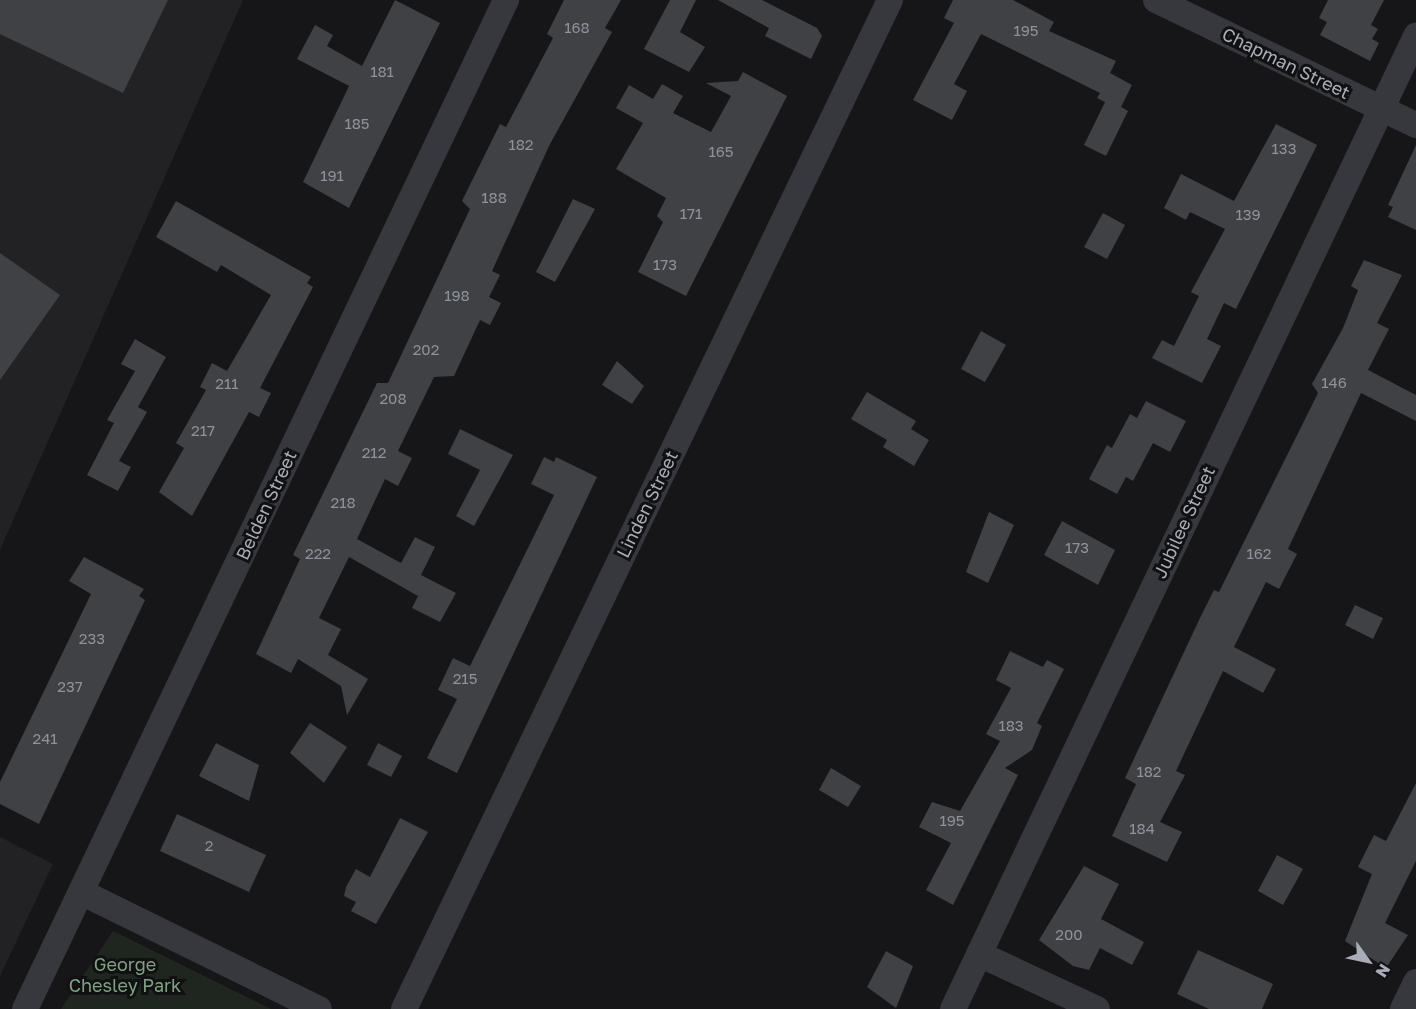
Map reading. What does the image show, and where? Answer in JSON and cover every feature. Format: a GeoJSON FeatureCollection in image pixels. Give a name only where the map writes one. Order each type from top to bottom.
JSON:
{"type":"FeatureCollection","features":[{"type":"Feature","properties":{"kind":"street","name":"Belden Street"},"geometry":{"type":"LineString","coordinates":[[25,1009],[506,0]]}},
{"type":"Feature","properties":{"kind":"street","name":"Linden Street"},"geometry":{"type":"LineString","coordinates":[[404,1009],[890,0]]}},
{"type":"Feature","properties":{"kind":"street","name":"Chapman Street"},"geometry":{"type":"LineString","coordinates":[[1156,0],[1416,125]]}},
{"type":"Feature","properties":{"kind":"street","name":"Jubilee Street"},"geometry":{"type":"LineString","coordinates":[[953,1009],[1416,36]]}},
{"type":"Feature","properties":{"kind":"street"},"geometry":{"type":"LineString","coordinates":[[81,892],[319,1009]]}},
{"type":"Feature","properties":{"kind":"street"},"geometry":{"type":"LineString","coordinates":[[979,954],[1097,1009]]}},
{"type":"Feature","properties":{"kind":"street"},"geometry":{"type":"LineString","coordinates":[[1403,1009],[1416,982]]}},
{"type":"Feature","properties":{"kind":"shaded area"},"geometry":{"type":"Polygon","coordinates":[[[0,0],[243,0],[0,550],[0,0]]]}},
{"type":"Feature","properties":{"kind":"shaded area"},"geometry":{"type":"Polygon","coordinates":[[[0,837],[53,864],[0,976],[0,837]]]}},
{"type":"Feature","properties":{"kind":"green space","name":"George Chesley Park"},"geometry":{"type":"Polygon","coordinates":[[[113,931],[271,1009],[61,1009],[113,931]]]}},
{"type":"Feature","properties":{"kind":"building"},"geometry":{"type":"Polygon","coordinates":[[[0,0],[168,0],[123,93],[0,34],[0,0]]]}},
{"type":"Feature","properties":{"kind":"building"},"geometry":{"type":"Polygon","coordinates":[[[395,0],[440,23],[349,208],[303,182],[349,86],[297,59],[315,25],[333,35],[327,46],[362,66],[395,0]]]}},
{"type":"Feature","properties":{"kind":"building"},"geometry":{"type":"Polygon","coordinates":[[[564,0],[621,0],[605,28],[612,32],[550,144],[492,271],[500,275],[489,297],[501,303],[490,325],[480,320],[454,376],[434,377],[398,451],[412,458],[398,486],[385,479],[357,539],[401,563],[415,537],[435,547],[421,575],[456,593],[440,622],[412,608],[418,596],[349,557],[319,618],[341,629],[328,655],[368,679],[347,715],[341,686],[298,659],[291,673],[256,654],[300,559],[293,555],[377,383],[388,383],[470,209],[462,201],[500,124],[506,127],[553,38],[547,34],[564,0]]]}},
{"type":"Feature","properties":{"kind":"building"},"geometry":{"type":"Polygon","coordinates":[[[670,0],[696,0],[680,32],[705,47],[689,72],[644,49],[670,0]]]}},
{"type":"Feature","properties":{"kind":"building"},"geometry":{"type":"Polygon","coordinates":[[[718,0],[762,0],[817,28],[822,36],[811,59],[765,36],[769,28],[718,0]]]}},
{"type":"Feature","properties":{"kind":"building"},"geometry":{"type":"Polygon","coordinates":[[[953,0],[1013,0],[1054,22],[1049,31],[1116,61],[1110,73],[1132,85],[1121,107],[1128,111],[1106,156],[1084,145],[1105,102],[1097,98],[1100,93],[981,34],[954,84],[967,91],[952,120],[913,100],[954,23],[944,18],[953,0]]]}},
{"type":"Feature","properties":{"kind":"building"},"geometry":{"type":"Polygon","coordinates":[[[1328,0],[1384,0],[1371,25],[1378,29],[1372,39],[1379,43],[1370,61],[1320,35],[1327,22],[1319,18],[1328,0]]]}},
{"type":"Feature","properties":{"kind":"building"},"geometry":{"type":"Polygon","coordinates":[[[743,72],[787,96],[686,296],[638,272],[663,222],[657,216],[666,198],[616,169],[643,123],[616,108],[629,85],[653,99],[662,84],[683,96],[673,113],[711,132],[731,96],[706,83],[738,81],[743,72]]]}},
{"type":"Feature","properties":{"kind":"building"},"geometry":{"type":"Polygon","coordinates":[[[1276,124],[1317,145],[1236,309],[1224,303],[1207,339],[1221,346],[1202,383],[1152,358],[1162,340],[1174,346],[1199,296],[1191,292],[1225,229],[1190,212],[1186,220],[1164,208],[1181,174],[1234,201],[1276,124]]]}},
{"type":"Feature","properties":{"kind":"building"},"geometry":{"type":"Polygon","coordinates":[[[1416,145],[1416,230],[1388,217],[1393,207],[1388,205],[1416,145]]]}},
{"type":"Feature","properties":{"kind":"building"},"geometry":{"type":"Polygon","coordinates":[[[573,199],[595,209],[555,282],[536,272],[573,199]]]}},
{"type":"Feature","properties":{"kind":"building"},"geometry":{"type":"Polygon","coordinates":[[[176,201],[311,277],[307,283],[313,287],[260,388],[271,393],[259,417],[249,412],[192,516],[159,492],[184,448],[176,443],[206,390],[200,387],[212,363],[227,371],[271,295],[221,265],[217,272],[156,237],[176,201]]]}},
{"type":"Feature","properties":{"kind":"building"},"geometry":{"type":"Polygon","coordinates":[[[1103,213],[1125,225],[1107,259],[1084,247],[1103,213]]]}},
{"type":"Feature","properties":{"kind":"building"},"geometry":{"type":"Polygon","coordinates":[[[0,253],[60,295],[0,380],[0,253]]]}},
{"type":"Feature","properties":{"kind":"building"},"geometry":{"type":"Polygon","coordinates":[[[1364,260],[1402,275],[1377,323],[1389,329],[1368,370],[1416,395],[1416,421],[1361,393],[1288,549],[1297,554],[1279,589],[1266,582],[1234,647],[1276,669],[1263,693],[1223,671],[1176,771],[1185,775],[1160,822],[1182,832],[1167,862],[1112,836],[1136,784],[1125,778],[1214,590],[1219,592],[1318,393],[1312,384],[1343,328],[1358,290],[1351,286],[1364,260]]]}},
{"type":"Feature","properties":{"kind":"building"},"geometry":{"type":"Polygon","coordinates":[[[981,331],[1006,345],[985,382],[961,369],[981,331]]]}},
{"type":"Feature","properties":{"kind":"building"},"geometry":{"type":"Polygon","coordinates":[[[135,339],[166,357],[138,407],[147,412],[119,461],[131,467],[118,491],[87,475],[114,423],[107,420],[135,371],[121,364],[135,339]]]}},
{"type":"Feature","properties":{"kind":"building"},"geometry":{"type":"Polygon","coordinates":[[[617,361],[644,386],[632,404],[602,385],[617,361]]]}},
{"type":"Feature","properties":{"kind":"building"},"geometry":{"type":"Polygon","coordinates":[[[867,392],[916,421],[911,429],[929,440],[914,466],[883,447],[887,440],[851,419],[867,392]]]}},
{"type":"Feature","properties":{"kind":"building"},"geometry":{"type":"Polygon","coordinates":[[[1146,401],[1186,421],[1170,452],[1153,443],[1133,481],[1126,477],[1117,494],[1089,479],[1107,445],[1112,448],[1130,414],[1137,418],[1146,401]]]}},
{"type":"Feature","properties":{"kind":"building"},"geometry":{"type":"Polygon","coordinates":[[[460,429],[513,455],[474,526],[456,516],[480,470],[448,454],[460,429]]]}},
{"type":"Feature","properties":{"kind":"building"},"geometry":{"type":"Polygon","coordinates":[[[544,457],[554,462],[556,457],[597,477],[457,773],[427,758],[457,699],[438,690],[453,658],[470,666],[554,495],[531,484],[544,457]]]}},
{"type":"Feature","properties":{"kind":"building"},"geometry":{"type":"Polygon","coordinates":[[[989,512],[1014,525],[988,583],[966,572],[989,512]]]}},
{"type":"Feature","properties":{"kind":"building"},"geometry":{"type":"Polygon","coordinates":[[[1062,521],[1115,550],[1098,585],[1044,555],[1062,521]]]}},
{"type":"Feature","properties":{"kind":"building"},"geometry":{"type":"Polygon","coordinates":[[[84,557],[144,589],[139,596],[145,600],[39,824],[0,804],[0,782],[91,594],[69,581],[84,557]]]}},
{"type":"Feature","properties":{"kind":"building"},"geometry":{"type":"Polygon","coordinates":[[[1355,605],[1383,618],[1373,639],[1345,625],[1355,605]]]}},
{"type":"Feature","properties":{"kind":"building"},"geometry":{"type":"Polygon","coordinates":[[[1010,651],[1043,667],[1047,660],[1064,669],[1037,723],[1042,726],[1032,750],[1005,768],[1018,775],[953,905],[926,890],[951,843],[919,827],[932,802],[960,811],[1000,741],[986,734],[1011,688],[996,680],[1010,651]]]}},
{"type":"Feature","properties":{"kind":"building"},"geometry":{"type":"Polygon","coordinates":[[[310,723],[347,747],[324,783],[290,753],[310,723]]]}},
{"type":"Feature","properties":{"kind":"building"},"geometry":{"type":"Polygon","coordinates":[[[216,743],[259,765],[249,801],[199,776],[216,743]]]}},
{"type":"Feature","properties":{"kind":"building"},"geometry":{"type":"Polygon","coordinates":[[[378,743],[402,756],[391,777],[367,765],[378,743]]]}},
{"type":"Feature","properties":{"kind":"building"},"geometry":{"type":"Polygon","coordinates":[[[831,768],[861,786],[848,807],[819,790],[831,768]]]}},
{"type":"Feature","properties":{"kind":"building"},"geometry":{"type":"Polygon","coordinates":[[[1416,783],[1416,861],[1385,923],[1408,935],[1386,968],[1345,941],[1372,874],[1358,867],[1374,835],[1386,841],[1416,783]]]}},
{"type":"Feature","properties":{"kind":"building"},"geometry":{"type":"Polygon","coordinates":[[[177,814],[266,855],[249,892],[160,851],[177,814]]]}},
{"type":"Feature","properties":{"kind":"building"},"geometry":{"type":"Polygon","coordinates":[[[400,818],[428,832],[376,924],[351,911],[356,902],[344,896],[346,887],[356,869],[370,877],[400,818]]]}},
{"type":"Feature","properties":{"kind":"building"},"geometry":{"type":"Polygon","coordinates":[[[1277,855],[1303,869],[1283,905],[1258,891],[1277,855]]]}},
{"type":"Feature","properties":{"kind":"building"},"geometry":{"type":"Polygon","coordinates":[[[1084,866],[1119,884],[1101,919],[1144,942],[1132,965],[1100,948],[1089,970],[1073,966],[1039,940],[1084,866]]]}},
{"type":"Feature","properties":{"kind":"building"},"geometry":{"type":"Polygon","coordinates":[[[1198,950],[1273,984],[1262,1009],[1209,1009],[1177,994],[1198,950]]]}},
{"type":"Feature","properties":{"kind":"building"},"geometry":{"type":"Polygon","coordinates":[[[886,951],[913,966],[896,1008],[867,987],[886,951]]]}}]}
